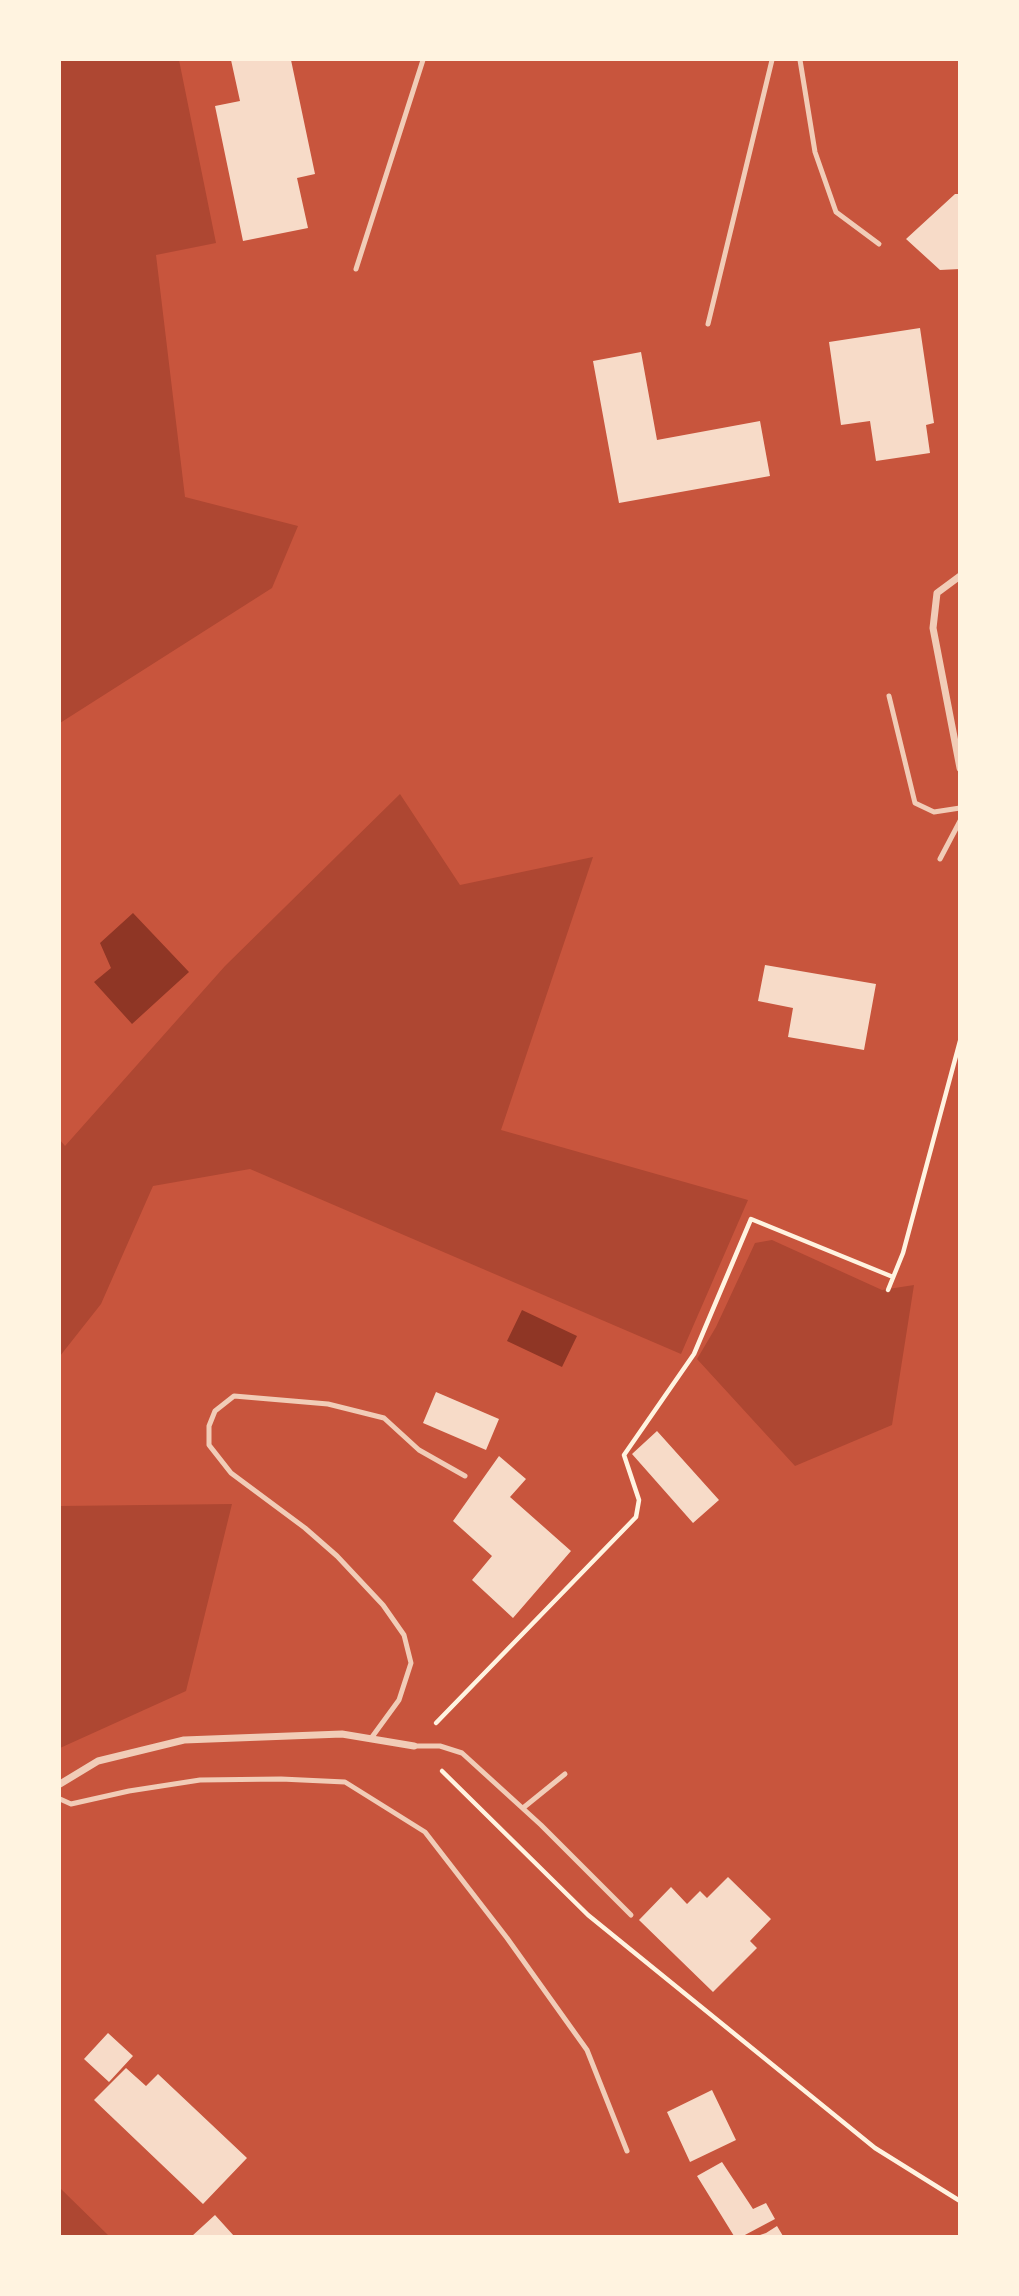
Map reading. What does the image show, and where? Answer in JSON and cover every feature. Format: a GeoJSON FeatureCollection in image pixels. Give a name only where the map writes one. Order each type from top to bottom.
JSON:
{"type":"FeatureCollection","features":[{"type":"Feature","properties":{"kind":"street"},"geometry":{"type":"LineString","coordinates":[[960,576],[937,593],[933,628],[960,768]]}},
{"type":"Feature","properties":{"kind":"street"},"geometry":{"type":"LineString","coordinates":[[60,1784],[98,1760],[184,1740],[342,1734],[414,1746]]}},
{"type":"Feature","properties":{"kind":"lane"},"geometry":{"type":"LineString","coordinates":[[356,269],[423,60]]}},
{"type":"Feature","properties":{"kind":"lane"},"geometry":{"type":"LineString","coordinates":[[708,324],[772,60]]}},
{"type":"Feature","properties":{"kind":"lane"},"geometry":{"type":"LineString","coordinates":[[800,60],[815,152],[836,212],[879,244]]}},
{"type":"Feature","properties":{"kind":"lane"},"geometry":{"type":"LineString","coordinates":[[889,696],[915,803],[934,812],[960,808]]}},
{"type":"Feature","properties":{"kind":"lane"},"geometry":{"type":"LineString","coordinates":[[940,859],[960,821]]}},
{"type":"Feature","properties":{"kind":"lane"},"geometry":{"type":"LineString","coordinates":[[372,1737],[399,1700],[411,1662],[404,1635],[383,1605],[337,1556],[305,1528],[231,1473],[209,1445],[209,1426],[215,1411],[234,1396],[328,1404],[384,1418],[419,1450],[465,1476]]}},
{"type":"Feature","properties":{"kind":"lane"},"geometry":{"type":"LineString","coordinates":[[414,1746],[440,1746],[463,1753],[632,1915]]}},
{"type":"Feature","properties":{"kind":"lane"},"geometry":{"type":"LineString","coordinates":[[523,1808],[565,1774]]}},
{"type":"Feature","properties":{"kind":"lane"},"geometry":{"type":"LineString","coordinates":[[60,1799],[71,1804],[129,1791],[200,1780],[281,1779],[345,1782],[425,1832],[507,1938],[587,2050],[627,2151]]}},
{"type":"Feature","properties":{"kind":"path"},"geometry":{"type":"LineString","coordinates":[[888,1290],[903,1253],[960,1041]]}},
{"type":"Feature","properties":{"kind":"path"},"geometry":{"type":"LineString","coordinates":[[893,1277],[751,1219],[694,1354],[624,1455],[639,1500],[636,1517],[414,1746],[479,1806],[588,1915],[875,2147],[960,2201]]}},
{"type":"Feature","properties":{"kind":"shaded area"},"geometry":{"type":"Polygon","coordinates":[[[60,60],[179,60],[216,243],[156,255],[185,497],[298,526],[272,588],[60,723],[60,60]]]}},
{"type":"Feature","properties":{"kind":"shaded area"},"geometry":{"type":"Polygon","coordinates":[[[400,794],[460,885],[593,857],[501,1130],[748,1200],[681,1354],[250,1169],[153,1186],[101,1304],[60,1356],[60,1140],[65,1146],[225,966],[400,794]]]}},
{"type":"Feature","properties":{"kind":"shaded area"},"geometry":{"type":"Polygon","coordinates":[[[133,913],[189,972],[132,1024],[94,982],[111,968],[100,943],[133,913]]]}},
{"type":"Feature","properties":{"kind":"shaded area"},"geometry":{"type":"Polygon","coordinates":[[[772,1240],[882,1290],[914,1285],[892,1425],[795,1466],[697,1359],[716,1327],[755,1243],[772,1240]]]}},
{"type":"Feature","properties":{"kind":"shaded area"},"geometry":{"type":"Polygon","coordinates":[[[522,1310],[577,1336],[562,1367],[507,1341],[522,1310]]]}},
{"type":"Feature","properties":{"kind":"shaded area"},"geometry":{"type":"Polygon","coordinates":[[[232,1504],[186,1691],[60,1748],[60,1506],[232,1504]]]}},
{"type":"Feature","properties":{"kind":"shaded area"},"geometry":{"type":"Polygon","coordinates":[[[60,2186],[61,2189],[109,2236],[60,2236],[60,2186]]]}},
{"type":"Feature","properties":{"kind":"building"},"geometry":{"type":"Polygon","coordinates":[[[231,60],[291,60],[315,174],[297,178],[308,228],[243,241],[215,106],[240,101],[231,60]]]}},
{"type":"Feature","properties":{"kind":"building"},"geometry":{"type":"Polygon","coordinates":[[[955,194],[960,194],[960,269],[940,270],[906,239],[955,194]]]}},
{"type":"Feature","properties":{"kind":"building"},"geometry":{"type":"Polygon","coordinates":[[[920,328],[934,423],[926,425],[930,453],[876,461],[870,421],[841,425],[829,342],[920,328]]]}},
{"type":"Feature","properties":{"kind":"building"},"geometry":{"type":"Polygon","coordinates":[[[641,352],[657,440],[760,421],[770,476],[619,503],[593,361],[641,352]]]}},
{"type":"Feature","properties":{"kind":"building"},"geometry":{"type":"Polygon","coordinates":[[[765,965],[876,984],[864,1050],[788,1037],[793,1008],[758,1001],[765,965]]]}},
{"type":"Feature","properties":{"kind":"building"},"geometry":{"type":"Polygon","coordinates":[[[436,1392],[499,1419],[486,1450],[423,1423],[436,1392]]]}},
{"type":"Feature","properties":{"kind":"building"},"geometry":{"type":"Polygon","coordinates":[[[657,1431],[719,1500],[693,1523],[632,1454],[657,1431]]]}},
{"type":"Feature","properties":{"kind":"building"},"geometry":{"type":"Polygon","coordinates":[[[499,1456],[526,1479],[510,1497],[571,1551],[513,1618],[472,1580],[492,1556],[453,1521],[499,1456]]]}},
{"type":"Feature","properties":{"kind":"building"},"geometry":{"type":"Polygon","coordinates":[[[728,1877],[771,1919],[750,1941],[757,1948],[713,1992],[639,1920],[671,1887],[687,1904],[700,1891],[707,1898],[728,1877]]]}},
{"type":"Feature","properties":{"kind":"building"},"geometry":{"type":"Polygon","coordinates":[[[108,2033],[133,2056],[109,2082],[84,2059],[108,2033]]]}},
{"type":"Feature","properties":{"kind":"building"},"geometry":{"type":"Polygon","coordinates":[[[126,2068],[146,2086],[158,2074],[247,2158],[203,2204],[94,2100],[126,2068]]]}},
{"type":"Feature","properties":{"kind":"building"},"geometry":{"type":"Polygon","coordinates":[[[712,2090],[736,2140],[690,2162],[667,2112],[712,2090]]]}},
{"type":"Feature","properties":{"kind":"building"},"geometry":{"type":"Polygon","coordinates":[[[722,2162],[753,2209],[766,2203],[775,2219],[743,2236],[734,2236],[697,2176],[722,2162]]]}},
{"type":"Feature","properties":{"kind":"building"},"geometry":{"type":"Polygon","coordinates":[[[215,2215],[234,2236],[192,2236],[215,2215]]]}},
{"type":"Feature","properties":{"kind":"building"},"geometry":{"type":"Polygon","coordinates":[[[777,2226],[783,2236],[757,2236],[766,2233],[777,2226]]]}}]}
